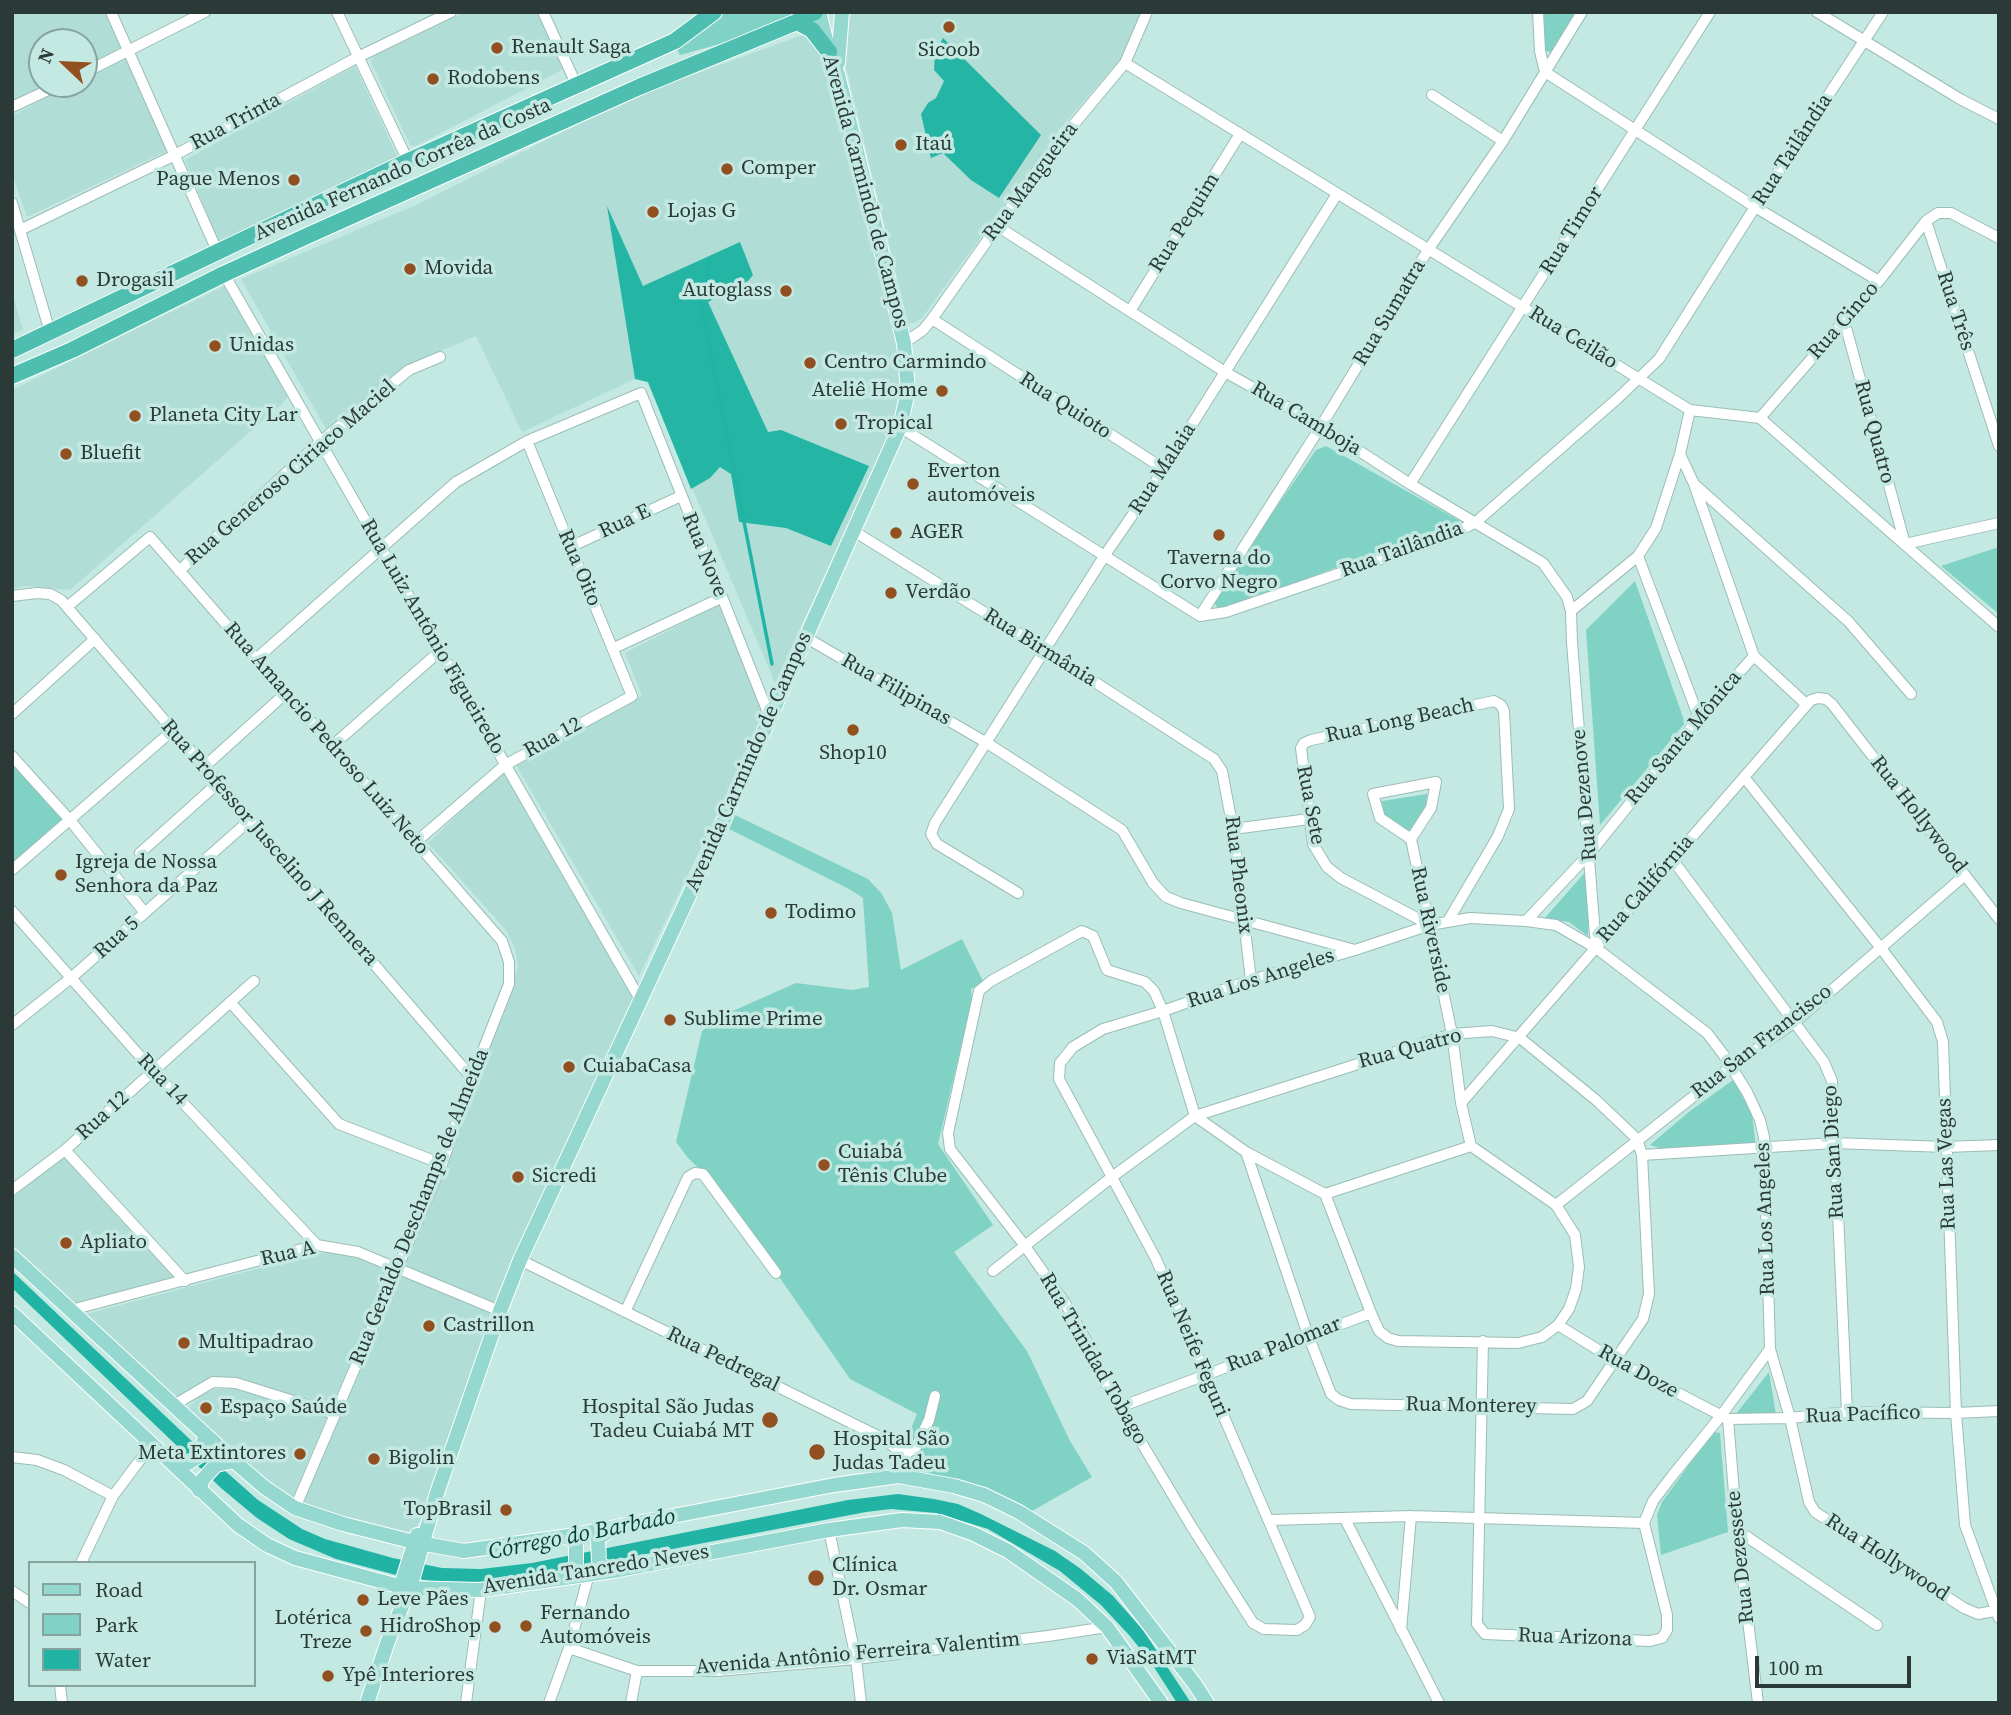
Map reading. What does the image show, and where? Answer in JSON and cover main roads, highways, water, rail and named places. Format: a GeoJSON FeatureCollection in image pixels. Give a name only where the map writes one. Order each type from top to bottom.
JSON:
{"type":"FeatureCollection","features":[{"type":"Feature","properties":{"kind":"highway","name":"Avenida Fernando Corrêa da Costa"},"geometry":{"type":"LineString","coordinates":[[12,350],[408,161],[675,41],[714,12]]}},
{"type":"Feature","properties":{"kind":"highway","name":"Avenida Fernando Corrêa da Costa"},"geometry":{"type":"LineString","coordinates":[[12,376],[72,350],[224,274],[639,87],[817,12]]}},
{"type":"Feature","properties":{"kind":"highway"},"geometry":{"type":"LineString","coordinates":[[797,22],[812,30],[829,52]]}},
{"type":"Feature","properties":{"kind":"highway"},"geometry":{"type":"LineString","coordinates":[[12,368],[45,352],[49,346],[50,332]]}},
{"type":"Feature","properties":{"kind":"main road","name":"Avenida Carmindo de Campos"},"geometry":{"type":"LineString","coordinates":[[367,1703],[417,1549],[520,1260],[641,1001],[852,530],[901,427],[908,391],[904,343],[838,75],[817,12]]}},
{"type":"Feature","properties":{"kind":"main road"},"geometry":{"type":"LineString","coordinates":[[838,75],[837,47],[842,12]]}},
{"type":"Feature","properties":{"kind":"main road","name":"Avenida Tancredo Neves"},"geometry":{"type":"LineString","coordinates":[[12,1256],[234,1461],[264,1487],[295,1508],[417,1549],[464,1551],[572,1541],[616,1527],[834,1485],[899,1476],[954,1486],[984,1495],[1019,1512],[1084,1553],[1116,1582],[1131,1600],[1207,1703]]}},
{"type":"Feature","properties":{"kind":"main road","name":"Avenida Tancredo Neves"},"geometry":{"type":"LineString","coordinates":[[13,1314],[152,1444],[187,1461],[201,1484],[238,1525],[267,1545],[295,1558],[405,1585],[481,1590],[584,1571],[614,1571],[829,1530],[912,1520],[940,1522],[1008,1551],[1077,1599],[1107,1627],[1161,1703]]}},
{"type":"Feature","properties":{"kind":"main road"},"geometry":{"type":"LineString","coordinates":[[187,1461],[206,1435]]}},
{"type":"Feature","properties":{"kind":"main road"},"geometry":{"type":"LineString","coordinates":[[201,1484],[216,1465],[234,1461]]}},
{"type":"Feature","properties":{"kind":"main road"},"geometry":{"type":"LineString","coordinates":[[584,1571],[598,1538],[616,1527]]}},
{"type":"Feature","properties":{"kind":"main road"},"geometry":{"type":"LineString","coordinates":[[572,1541],[584,1571]]}},
{"type":"Feature","properties":{"kind":"water"},"geometry":{"type":"Polygon","coordinates":[[[12,1271],[258,1500],[302,1529],[325,1539],[442,1568],[481,1569],[532,1563],[848,1500],[898,1494],[934,1499],[958,1504],[981,1514],[1055,1551],[1081,1569],[1113,1596],[1143,1630],[1191,1703],[1177,1703],[1150,1661],[1129,1635],[1101,1605],[1060,1571],[988,1529],[936,1513],[891,1509],[866,1512],[505,1581],[442,1583],[396,1575],[336,1559],[289,1539],[257,1518],[221,1488],[12,1288],[12,1271]]]}},
{"type":"Feature","properties":{"kind":"waterway"},"geometry":{"type":"LineString","coordinates":[[709,260],[701,303],[772,664]]}},
{"type":"Feature","properties":{"kind":"place","name":"Sicoob"},"geometry":{"type":"Point","coordinates":[949,27]}},
{"type":"Feature","properties":{"kind":"place","name":"Renault Saga"},"geometry":{"type":"Point","coordinates":[497,48]}},
{"type":"Feature","properties":{"kind":"place","name":"Rodobens"},"geometry":{"type":"Point","coordinates":[433,79]}},
{"type":"Feature","properties":{"kind":"place","name":"Itaú"},"geometry":{"type":"Point","coordinates":[901,145]}},
{"type":"Feature","properties":{"kind":"place","name":"Comper"},"geometry":{"type":"Point","coordinates":[727,169]}},
{"type":"Feature","properties":{"kind":"place","name":"Pague Menos"},"geometry":{"type":"Point","coordinates":[294,180]}},
{"type":"Feature","properties":{"kind":"place","name":"Lojas G"},"geometry":{"type":"Point","coordinates":[653,212]}},
{"type":"Feature","properties":{"kind":"place","name":"Movida"},"geometry":{"type":"Point","coordinates":[410,269]}},
{"type":"Feature","properties":{"kind":"place","name":"Drogasil"},"geometry":{"type":"Point","coordinates":[82,281]}},
{"type":"Feature","properties":{"kind":"place","name":"Autoglass"},"geometry":{"type":"Point","coordinates":[786,291]}},
{"type":"Feature","properties":{"kind":"place","name":"Unidas"},"geometry":{"type":"Point","coordinates":[215,346]}},
{"type":"Feature","properties":{"kind":"place","name":"Centro Carmindo"},"geometry":{"type":"Point","coordinates":[810,363]}},
{"type":"Feature","properties":{"kind":"place","name":"Ateliê Home"},"geometry":{"type":"Point","coordinates":[942,391]}},
{"type":"Feature","properties":{"kind":"place","name":"Planeta City Lar"},"geometry":{"type":"Point","coordinates":[135,416]}},
{"type":"Feature","properties":{"kind":"place","name":"Tropical"},"geometry":{"type":"Point","coordinates":[841,424]}},
{"type":"Feature","properties":{"kind":"place","name":"Bluefit"},"geometry":{"type":"Point","coordinates":[66,454]}},
{"type":"Feature","properties":{"kind":"place","name":"Everton automóveis"},"geometry":{"type":"Point","coordinates":[913,484]}},
{"type":"Feature","properties":{"kind":"place","name":"AGER"},"geometry":{"type":"Point","coordinates":[896,533]}},
{"type":"Feature","properties":{"kind":"place","name":"Taverna do Corvo Negro"},"geometry":{"type":"Point","coordinates":[1219,535]}},
{"type":"Feature","properties":{"kind":"place","name":"Verdão"},"geometry":{"type":"Point","coordinates":[891,593]}},
{"type":"Feature","properties":{"kind":"place","name":"Shop10"},"geometry":{"type":"Point","coordinates":[853,730]}},
{"type":"Feature","properties":{"kind":"place","name":"Igreja de Nossa Senhora da Paz"},"geometry":{"type":"Point","coordinates":[61,875]}},
{"type":"Feature","properties":{"kind":"place","name":"Todimo"},"geometry":{"type":"Point","coordinates":[771,913]}},
{"type":"Feature","properties":{"kind":"place","name":"Sublime Prime"},"geometry":{"type":"Point","coordinates":[670,1020]}},
{"type":"Feature","properties":{"kind":"place","name":"CuiabaCasa"},"geometry":{"type":"Point","coordinates":[569,1067]}},
{"type":"Feature","properties":{"kind":"place","name":"Cuiabá Tênis Clube"},"geometry":{"type":"Point","coordinates":[824,1165]}},
{"type":"Feature","properties":{"kind":"place","name":"Sicredi"},"geometry":{"type":"Point","coordinates":[518,1177]}},
{"type":"Feature","properties":{"kind":"place","name":"Apliato"},"geometry":{"type":"Point","coordinates":[66,1243]}},
{"type":"Feature","properties":{"kind":"place","name":"Castrillon"},"geometry":{"type":"Point","coordinates":[429,1326]}},
{"type":"Feature","properties":{"kind":"place","name":"Multipadrao"},"geometry":{"type":"Point","coordinates":[184,1343]}},
{"type":"Feature","properties":{"kind":"place","name":"Espaço Saúde"},"geometry":{"type":"Point","coordinates":[206,1408]}},
{"type":"Feature","properties":{"kind":"place","name":"Hospital São Judas Tadeu Cuiabá MT"},"geometry":{"type":"Point","coordinates":[770,1420]}},
{"type":"Feature","properties":{"kind":"place","name":"Hospital São Judas Tadeu"},"geometry":{"type":"Point","coordinates":[817,1452]}},
{"type":"Feature","properties":{"kind":"place","name":"Meta Extintores"},"geometry":{"type":"Point","coordinates":[300,1454]}},
{"type":"Feature","properties":{"kind":"place","name":"Bigolin"},"geometry":{"type":"Point","coordinates":[374,1459]}},
{"type":"Feature","properties":{"kind":"place","name":"TopBrasil"},"geometry":{"type":"Point","coordinates":[506,1510]}},
{"type":"Feature","properties":{"kind":"place","name":"Clínica Dr. Osmar"},"geometry":{"type":"Point","coordinates":[816,1578]}},
{"type":"Feature","properties":{"kind":"place","name":"Leve Pães"},"geometry":{"type":"Point","coordinates":[363,1600]}},
{"type":"Feature","properties":{"kind":"place","name":"Fernando Automóveis"},"geometry":{"type":"Point","coordinates":[526,1626]}},
{"type":"Feature","properties":{"kind":"place","name":"HidroShop"},"geometry":{"type":"Point","coordinates":[495,1627]}},
{"type":"Feature","properties":{"kind":"place","name":"Lotérica Treze"},"geometry":{"type":"Point","coordinates":[366,1631]}},
{"type":"Feature","properties":{"kind":"place","name":"ViaSatMT"},"geometry":{"type":"Point","coordinates":[1092,1659]}},
{"type":"Feature","properties":{"kind":"place","name":"Ypê Interiores"},"geometry":{"type":"Point","coordinates":[328,1676]}},
{"type":"Feature","properties":{"kind":"water label","name":"Córrego do Barbado"},"geometry":{"type":"Point","coordinates":[582,1535]}}]}
